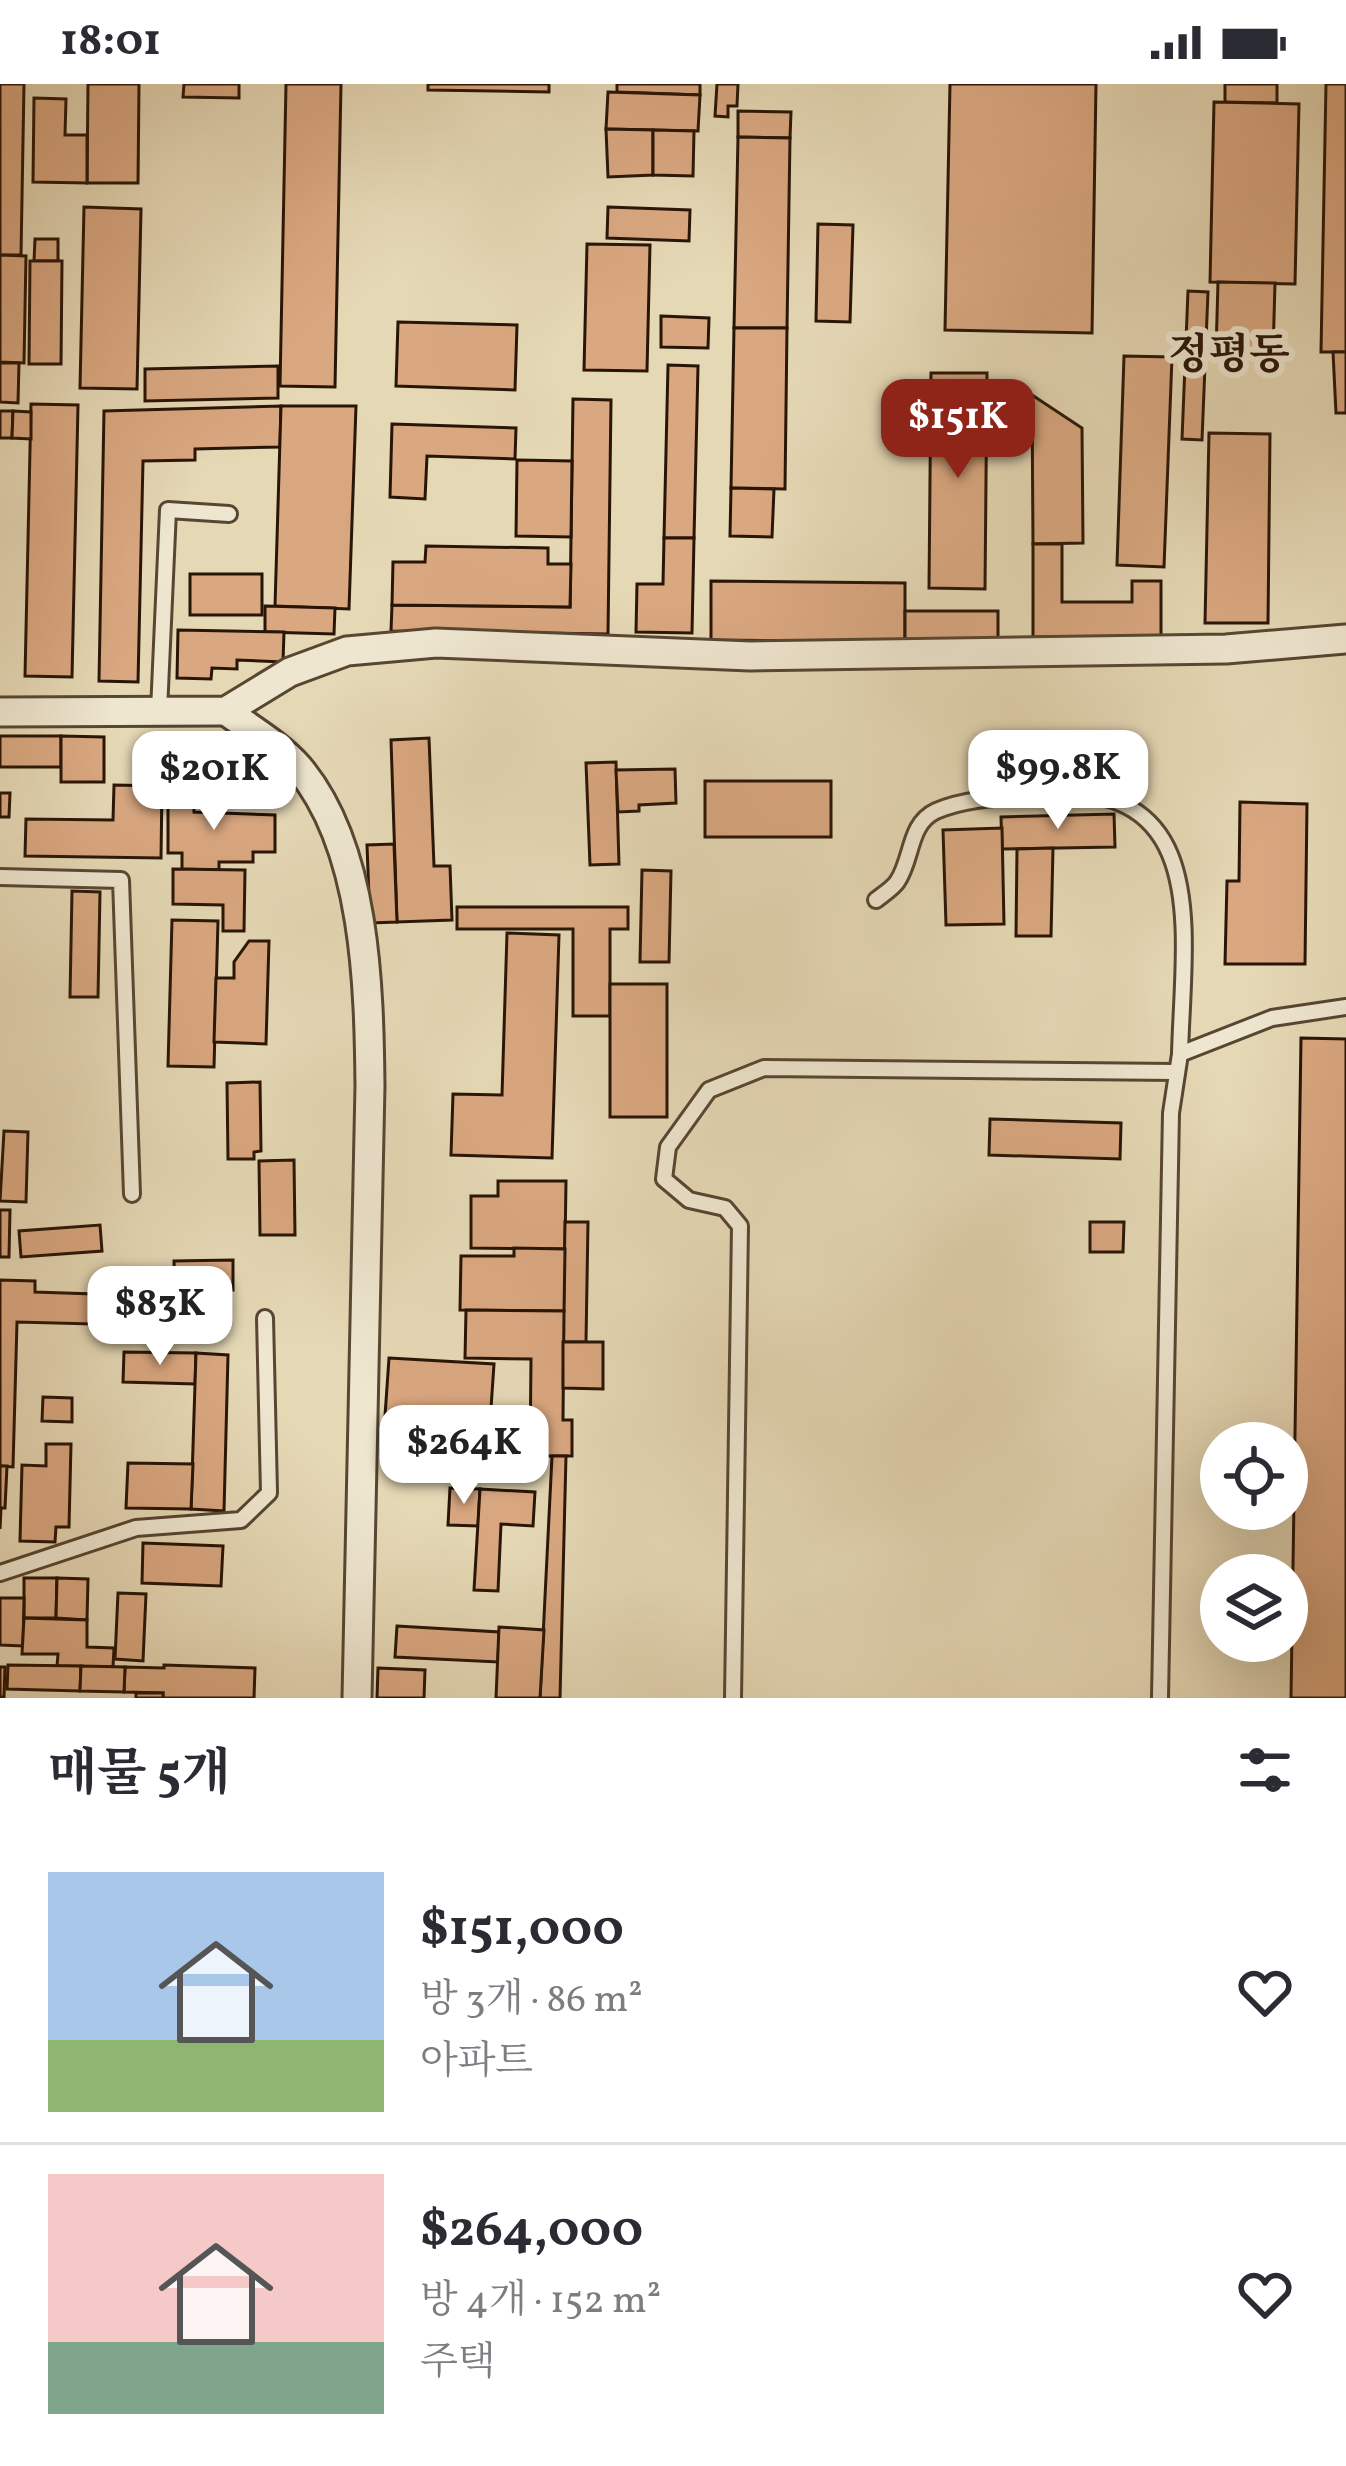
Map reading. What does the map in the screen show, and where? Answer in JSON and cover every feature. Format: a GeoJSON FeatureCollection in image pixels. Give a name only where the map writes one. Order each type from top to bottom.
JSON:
{"type":"FeatureCollection","features":[{"type":"Feature","properties":{"kind":"street"},"geometry":{"type":"LineString","coordinates":[[0,712],[226,711],[290,672],[347,651],[436,644],[750,656],[1226,649],[1346,639]]}},
{"type":"Feature","properties":{"kind":"street"},"geometry":{"type":"LineString","coordinates":[[226,711],[298,766],[334,825],[350,878],[369,990],[357,1698]]}},
{"type":"Feature","properties":{"kind":"lane"},"geometry":{"type":"LineString","coordinates":[[159,711],[167,510],[229,514]]}},
{"type":"Feature","properties":{"kind":"lane"},"geometry":{"type":"LineString","coordinates":[[876,900],[898,881],[919,825],[935,811],[1006,797],[1062,792],[1105,798],[1140,810],[1170,849],[1184,910],[1180,1054],[1171,1114],[1160,1698]]}},
{"type":"Feature","properties":{"kind":"lane"},"geometry":{"type":"LineString","coordinates":[[0,877],[121,880],[132,1194]]}},
{"type":"Feature","properties":{"kind":"lane"},"geometry":{"type":"LineString","coordinates":[[1180,1054],[1272,1018],[1346,1007]]}},
{"type":"Feature","properties":{"kind":"lane"},"geometry":{"type":"LineString","coordinates":[[733,1698],[740,1226],[725,1208],[688,1199],[664,1179],[668,1147],[709,1090],[764,1068],[1177,1072]]}},
{"type":"Feature","properties":{"kind":"lane"},"geometry":{"type":"LineString","coordinates":[[0,1573],[136,1528],[241,1520],[268,1493],[265,1318]]}},
{"type":"Feature","properties":{"kind":"building"},"geometry":{"type":"Polygon","coordinates":[[[0,84],[24,84],[21,255],[0,255],[0,84]]]}},
{"type":"Feature","properties":{"kind":"building"},"geometry":{"type":"Polygon","coordinates":[[[88,84],[139,84],[138,183],[87,183],[88,84]]]}},
{"type":"Feature","properties":{"kind":"building"},"geometry":{"type":"Polygon","coordinates":[[[184,84],[239,84],[239,98],[183,97],[184,84]]]}},
{"type":"Feature","properties":{"kind":"building"},"geometry":{"type":"Polygon","coordinates":[[[286,84],[341,84],[335,387],[280,386],[286,84]]]}},
{"type":"Feature","properties":{"kind":"building"},"geometry":{"type":"Polygon","coordinates":[[[428,84],[549,84],[549,92],[428,90],[428,84]]]}},
{"type":"Feature","properties":{"kind":"building"},"geometry":{"type":"Polygon","coordinates":[[[617,84],[700,84],[700,95],[617,92],[617,84]]]}},
{"type":"Feature","properties":{"kind":"building"},"geometry":{"type":"Polygon","coordinates":[[[717,84],[738,84],[737,106],[728,106],[728,117],[715,116],[717,84]]]}},
{"type":"Feature","properties":{"kind":"building"},"geometry":{"type":"Polygon","coordinates":[[[950,84],[1096,84],[1092,333],[945,330],[950,84]]]}},
{"type":"Feature","properties":{"kind":"building"},"geometry":{"type":"Polygon","coordinates":[[[1225,84],[1277,84],[1277,103],[1225,102],[1225,84]]]}},
{"type":"Feature","properties":{"kind":"building"},"geometry":{"type":"Polygon","coordinates":[[[1326,84],[1346,84],[1346,352],[1321,352],[1326,84]]]}},
{"type":"Feature","properties":{"kind":"building"},"geometry":{"type":"Polygon","coordinates":[[[608,92],[700,95],[698,131],[606,129],[608,92]]]}},
{"type":"Feature","properties":{"kind":"building"},"geometry":{"type":"Polygon","coordinates":[[[34,98],[66,99],[65,135],[87,135],[87,183],[33,182],[34,98]]]}},
{"type":"Feature","properties":{"kind":"building"},"geometry":{"type":"Polygon","coordinates":[[[1214,102],[1299,104],[1295,284],[1210,282],[1214,102]]]}},
{"type":"Feature","properties":{"kind":"building"},"geometry":{"type":"Polygon","coordinates":[[[738,111],[791,112],[790,138],[738,137],[738,111]]]}},
{"type":"Feature","properties":{"kind":"building"},"geometry":{"type":"Polygon","coordinates":[[[606,129],[653,130],[653,175],[608,177],[606,129]]]}},
{"type":"Feature","properties":{"kind":"building"},"geometry":{"type":"Polygon","coordinates":[[[653,130],[694,131],[693,176],[653,175],[653,130]]]}},
{"type":"Feature","properties":{"kind":"building"},"geometry":{"type":"Polygon","coordinates":[[[738,137],[790,138],[787,328],[734,328],[738,137]]]}},
{"type":"Feature","properties":{"kind":"building"},"geometry":{"type":"Polygon","coordinates":[[[84,207],[141,209],[137,389],[80,388],[84,207]]]}},
{"type":"Feature","properties":{"kind":"building"},"geometry":{"type":"Polygon","coordinates":[[[608,207],[690,210],[689,241],[607,238],[608,207]]]}},
{"type":"Feature","properties":{"kind":"building"},"geometry":{"type":"Polygon","coordinates":[[[818,224],[853,225],[850,322],[816,321],[818,224]]]}},
{"type":"Feature","properties":{"kind":"building"},"geometry":{"type":"Polygon","coordinates":[[[35,239],[58,239],[58,261],[34,261],[35,239]]]}},
{"type":"Feature","properties":{"kind":"building"},"geometry":{"type":"Polygon","coordinates":[[[587,244],[650,245],[647,371],[584,370],[587,244]]]}},
{"type":"Feature","properties":{"kind":"building"},"geometry":{"type":"Polygon","coordinates":[[[0,255],[26,256],[24,363],[0,362],[0,255]]]}},
{"type":"Feature","properties":{"kind":"building"},"geometry":{"type":"Polygon","coordinates":[[[30,261],[62,261],[61,364],[29,364],[30,261]]]}},
{"type":"Feature","properties":{"kind":"building"},"geometry":{"type":"Polygon","coordinates":[[[1218,282],[1275,283],[1273,354],[1216,352],[1218,282]]]}},
{"type":"Feature","properties":{"kind":"building"},"geometry":{"type":"Polygon","coordinates":[[[1188,291],[1208,292],[1202,440],[1182,439],[1188,291]]]}},
{"type":"Feature","properties":{"kind":"building"},"geometry":{"type":"Polygon","coordinates":[[[661,316],[709,318],[708,348],[661,347],[661,316]]]}},
{"type":"Feature","properties":{"kind":"building"},"geometry":{"type":"Polygon","coordinates":[[[398,322],[517,325],[515,390],[396,386],[398,322]]]}},
{"type":"Feature","properties":{"kind":"building"},"geometry":{"type":"Polygon","coordinates":[[[734,328],[787,328],[785,489],[731,488],[734,328]]]}},
{"type":"Feature","properties":{"kind":"building"},"geometry":{"type":"Polygon","coordinates":[[[1333,352],[1346,352],[1346,413],[1336,413],[1333,352]]]}},
{"type":"Feature","properties":{"kind":"building"},"geometry":{"type":"Polygon","coordinates":[[[1124,356],[1172,357],[1164,567],[1117,565],[1124,356]]]}},
{"type":"Feature","properties":{"kind":"building"},"geometry":{"type":"Polygon","coordinates":[[[0,363],[19,363],[18,403],[0,402],[0,363]]]}},
{"type":"Feature","properties":{"kind":"building"},"geometry":{"type":"Polygon","coordinates":[[[668,365],[698,366],[694,538],[664,538],[668,365]]]}},
{"type":"Feature","properties":{"kind":"building"},"geometry":{"type":"Polygon","coordinates":[[[278,366],[278,398],[145,401],[145,369],[278,366]]]}},
{"type":"Feature","properties":{"kind":"building"},"geometry":{"type":"Polygon","coordinates":[[[931,373],[987,373],[985,589],[929,588],[931,373]]]}},
{"type":"Feature","properties":{"kind":"building"},"geometry":{"type":"Polygon","coordinates":[[[1032,395],[1082,428],[1083,543],[1033,544],[1032,395]]]}},
{"type":"Feature","properties":{"kind":"building"},"geometry":{"type":"Polygon","coordinates":[[[573,399],[611,400],[608,634],[391,631],[392,605],[570,607],[573,399]]]}},
{"type":"Feature","properties":{"kind":"building"},"geometry":{"type":"Polygon","coordinates":[[[31,404],[78,405],[72,677],[25,676],[31,404]]]}},
{"type":"Feature","properties":{"kind":"building"},"geometry":{"type":"Polygon","coordinates":[[[281,406],[280,447],[195,449],[195,460],[143,461],[138,682],[99,681],[104,411],[281,406]]]}},
{"type":"Feature","properties":{"kind":"building"},"geometry":{"type":"Polygon","coordinates":[[[281,406],[356,406],[349,609],[275,606],[281,406]]]}},
{"type":"Feature","properties":{"kind":"building"},"geometry":{"type":"Polygon","coordinates":[[[0,411],[13,411],[12,438],[0,438],[0,411]]]}},
{"type":"Feature","properties":{"kind":"building"},"geometry":{"type":"Polygon","coordinates":[[[13,411],[31,412],[31,439],[12,438],[13,411]]]}},
{"type":"Feature","properties":{"kind":"building"},"geometry":{"type":"Polygon","coordinates":[[[392,424],[516,428],[515,459],[427,456],[425,499],[390,497],[392,424]]]}},
{"type":"Feature","properties":{"kind":"building"},"geometry":{"type":"Polygon","coordinates":[[[1209,433],[1270,434],[1268,623],[1205,623],[1209,433]]]}},
{"type":"Feature","properties":{"kind":"building"},"geometry":{"type":"Polygon","coordinates":[[[517,460],[572,461],[571,537],[516,536],[517,460]]]}},
{"type":"Feature","properties":{"kind":"building"},"geometry":{"type":"Polygon","coordinates":[[[731,488],[774,489],[772,537],[730,536],[731,488]]]}},
{"type":"Feature","properties":{"kind":"building"},"geometry":{"type":"Polygon","coordinates":[[[664,538],[694,538],[692,633],[636,632],[637,584],[663,584],[664,538]]]}},
{"type":"Feature","properties":{"kind":"building"},"geometry":{"type":"Polygon","coordinates":[[[1033,544],[1062,544],[1062,602],[1132,602],[1132,581],[1161,581],[1161,636],[1033,637],[1033,544]]]}},
{"type":"Feature","properties":{"kind":"building"},"geometry":{"type":"Polygon","coordinates":[[[426,546],[548,548],[548,564],[571,564],[570,607],[392,605],[393,562],[425,562],[426,546]]]}},
{"type":"Feature","properties":{"kind":"building"},"geometry":{"type":"Polygon","coordinates":[[[190,574],[262,574],[262,615],[190,615],[190,574]]]}},
{"type":"Feature","properties":{"kind":"building"},"geometry":{"type":"Polygon","coordinates":[[[711,581],[905,583],[905,642],[711,640],[711,581]]]}},
{"type":"Feature","properties":{"kind":"building"},"geometry":{"type":"Polygon","coordinates":[[[265,606],[335,608],[334,634],[265,632],[265,606]]]}},
{"type":"Feature","properties":{"kind":"building"},"geometry":{"type":"Polygon","coordinates":[[[905,611],[998,611],[998,644],[905,642],[905,611]]]}},
{"type":"Feature","properties":{"kind":"building"},"geometry":{"type":"Polygon","coordinates":[[[178,630],[284,632],[283,662],[237,660],[237,669],[212,668],[211,679],[177,678],[178,630]]]}},
{"type":"Feature","properties":{"kind":"building"},"geometry":{"type":"Polygon","coordinates":[[[0,736],[61,736],[61,767],[0,767],[0,736]]]}},
{"type":"Feature","properties":{"kind":"building"},"geometry":{"type":"Polygon","coordinates":[[[61,736],[104,737],[104,782],[61,782],[61,736]]]}},
{"type":"Feature","properties":{"kind":"building"},"geometry":{"type":"Polygon","coordinates":[[[429,738],[434,866],[450,866],[452,920],[397,922],[391,740],[429,738]]]}},
{"type":"Feature","properties":{"kind":"building"},"geometry":{"type":"Polygon","coordinates":[[[616,762],[619,864],[590,865],[586,763],[616,762]]]}},
{"type":"Feature","properties":{"kind":"building"},"geometry":{"type":"Polygon","coordinates":[[[675,769],[676,803],[639,805],[639,811],[618,812],[616,770],[675,769]]]}},
{"type":"Feature","properties":{"kind":"building"},"geometry":{"type":"Polygon","coordinates":[[[219,773],[256,776],[254,800],[217,797],[219,773]]]}},
{"type":"Feature","properties":{"kind":"building"},"geometry":{"type":"Polygon","coordinates":[[[705,781],[831,781],[831,837],[705,837],[705,781]]]}},
{"type":"Feature","properties":{"kind":"building"},"geometry":{"type":"Polygon","coordinates":[[[168,783],[194,783],[194,812],[275,815],[275,852],[253,852],[253,862],[219,862],[219,870],[182,869],[182,853],[168,853],[168,783]]]}},
{"type":"Feature","properties":{"kind":"building"},"geometry":{"type":"Polygon","coordinates":[[[114,785],[162,786],[161,858],[25,856],[26,819],[113,820],[114,785]]]}},
{"type":"Feature","properties":{"kind":"building"},"geometry":{"type":"Polygon","coordinates":[[[0,793],[10,793],[9,817],[0,817],[0,793]]]}},
{"type":"Feature","properties":{"kind":"building"},"geometry":{"type":"Polygon","coordinates":[[[1240,802],[1307,804],[1305,964],[1225,964],[1227,881],[1239,881],[1240,802]]]}},
{"type":"Feature","properties":{"kind":"building"},"geometry":{"type":"Polygon","coordinates":[[[1114,814],[1115,847],[1002,849],[1001,817],[1114,814]]]}},
{"type":"Feature","properties":{"kind":"building"},"geometry":{"type":"Polygon","coordinates":[[[1002,828],[1004,924],[946,925],[943,830],[1002,828]]]}},
{"type":"Feature","properties":{"kind":"building"},"geometry":{"type":"Polygon","coordinates":[[[394,844],[397,922],[370,923],[367,845],[394,844]]]}},
{"type":"Feature","properties":{"kind":"building"},"geometry":{"type":"Polygon","coordinates":[[[1053,848],[1051,936],[1016,936],[1017,849],[1053,848]]]}},
{"type":"Feature","properties":{"kind":"building"},"geometry":{"type":"Polygon","coordinates":[[[173,869],[245,870],[244,931],[223,931],[223,905],[173,904],[173,869]]]}},
{"type":"Feature","properties":{"kind":"building"},"geometry":{"type":"Polygon","coordinates":[[[642,870],[671,871],[669,962],[640,962],[642,870]]]}},
{"type":"Feature","properties":{"kind":"building"},"geometry":{"type":"Polygon","coordinates":[[[72,891],[100,892],[98,997],[70,997],[72,891]]]}},
{"type":"Feature","properties":{"kind":"building"},"geometry":{"type":"Polygon","coordinates":[[[457,907],[628,907],[628,929],[610,929],[610,1016],[573,1016],[573,929],[457,929],[457,907]]]}},
{"type":"Feature","properties":{"kind":"building"},"geometry":{"type":"Polygon","coordinates":[[[172,920],[218,921],[214,1067],[168,1066],[172,920]]]}},
{"type":"Feature","properties":{"kind":"building"},"geometry":{"type":"Polygon","coordinates":[[[507,933],[559,935],[552,1158],[451,1155],[453,1094],[502,1095],[507,933]]]}},
{"type":"Feature","properties":{"kind":"building"},"geometry":{"type":"Polygon","coordinates":[[[249,941],[269,941],[266,1044],[214,1042],[216,978],[234,978],[234,962],[249,941]]]}},
{"type":"Feature","properties":{"kind":"building"},"geometry":{"type":"Polygon","coordinates":[[[610,984],[667,984],[667,1117],[610,1117],[610,984]]]}},
{"type":"Feature","properties":{"kind":"building"},"geometry":{"type":"Polygon","coordinates":[[[1301,1038],[1346,1039],[1346,1698],[1291,1698],[1292,1662],[1308,1662],[1308,1554],[1293,1554],[1294,1530],[1308,1530],[1308,1422],[1295,1422],[1301,1038]]]}},
{"type":"Feature","properties":{"kind":"building"},"geometry":{"type":"Polygon","coordinates":[[[260,1082],[261,1151],[254,1152],[254,1159],[228,1159],[227,1083],[260,1082]]]}},
{"type":"Feature","properties":{"kind":"building"},"geometry":{"type":"Polygon","coordinates":[[[990,1119],[1121,1123],[1120,1159],[989,1155],[990,1119]]]}},
{"type":"Feature","properties":{"kind":"building"},"geometry":{"type":"Polygon","coordinates":[[[4,1131],[28,1132],[26,1202],[0,1201],[4,1131]]]}},
{"type":"Feature","properties":{"kind":"building"},"geometry":{"type":"Polygon","coordinates":[[[294,1160],[295,1235],[260,1235],[259,1161],[294,1160]]]}},
{"type":"Feature","properties":{"kind":"building"},"geometry":{"type":"Polygon","coordinates":[[[498,1181],[566,1181],[565,1249],[471,1248],[471,1196],[498,1196],[498,1181]]]}},
{"type":"Feature","properties":{"kind":"building"},"geometry":{"type":"Polygon","coordinates":[[[0,1210],[10,1210],[9,1257],[0,1257],[0,1210]]]}},
{"type":"Feature","properties":{"kind":"building"},"geometry":{"type":"Polygon","coordinates":[[[565,1222],[588,1222],[586,1342],[563,1342],[565,1222]]]}},
{"type":"Feature","properties":{"kind":"building"},"geometry":{"type":"Polygon","coordinates":[[[1090,1222],[1124,1222],[1123,1252],[1090,1252],[1090,1222]]]}},
{"type":"Feature","properties":{"kind":"building"},"geometry":{"type":"Polygon","coordinates":[[[100,1225],[102,1251],[21,1257],[19,1231],[100,1225]]]}},
{"type":"Feature","properties":{"kind":"building"},"geometry":{"type":"Polygon","coordinates":[[[514,1248],[565,1249],[564,1311],[460,1310],[461,1256],[514,1256],[514,1248]]]}},
{"type":"Feature","properties":{"kind":"building"},"geometry":{"type":"Polygon","coordinates":[[[233,1260],[233,1290],[175,1291],[174,1261],[233,1260]]]}},
{"type":"Feature","properties":{"kind":"building"},"geometry":{"type":"Polygon","coordinates":[[[0,1280],[35,1281],[35,1292],[94,1294],[93,1324],[17,1322],[13,1467],[0,1466],[0,1280]]]}},
{"type":"Feature","properties":{"kind":"building"},"geometry":{"type":"Polygon","coordinates":[[[198,1291],[198,1321],[125,1323],[124,1292],[198,1291]]]}},
{"type":"Feature","properties":{"kind":"building"},"geometry":{"type":"Polygon","coordinates":[[[466,1310],[564,1311],[563,1420],[572,1420],[572,1456],[530,1456],[531,1359],[465,1358],[466,1310]]]}},
{"type":"Feature","properties":{"kind":"building"},"geometry":{"type":"Polygon","coordinates":[[[563,1342],[603,1342],[603,1389],[563,1388],[563,1342]]]}},
{"type":"Feature","properties":{"kind":"building"},"geometry":{"type":"Polygon","coordinates":[[[124,1352],[196,1353],[195,1384],[123,1382],[124,1352]]]}},
{"type":"Feature","properties":{"kind":"building"},"geometry":{"type":"Polygon","coordinates":[[[196,1353],[228,1355],[224,1511],[191,1509],[196,1353]]]}},
{"type":"Feature","properties":{"kind":"building"},"geometry":{"type":"Polygon","coordinates":[[[389,1358],[494,1364],[490,1423],[385,1416],[389,1358]]]}},
{"type":"Feature","properties":{"kind":"building"},"geometry":{"type":"Polygon","coordinates":[[[43,1397],[72,1398],[72,1422],[42,1421],[43,1397]]]}},
{"type":"Feature","properties":{"kind":"building"},"geometry":{"type":"Polygon","coordinates":[[[46,1444],[71,1444],[69,1527],[56,1527],[55,1542],[20,1541],[22,1465],[46,1466],[46,1444]]]}},
{"type":"Feature","properties":{"kind":"building"},"geometry":{"type":"Polygon","coordinates":[[[552,1456],[566,1456],[560,1698],[540,1698],[552,1456]]]}},
{"type":"Feature","properties":{"kind":"building"},"geometry":{"type":"Polygon","coordinates":[[[128,1463],[193,1464],[191,1509],[126,1508],[128,1463]]]}},
{"type":"Feature","properties":{"kind":"building"},"geometry":{"type":"Polygon","coordinates":[[[0,1466],[7,1466],[0,1529],[0,1466]]]}},
{"type":"Feature","properties":{"kind":"building"},"geometry":{"type":"Polygon","coordinates":[[[450,1488],[480,1489],[478,1526],[448,1525],[450,1488]]]}},
{"type":"Feature","properties":{"kind":"building"},"geometry":{"type":"Polygon","coordinates":[[[480,1489],[535,1492],[533,1526],[501,1524],[498,1591],[474,1590],[480,1489]]]}},
{"type":"Feature","properties":{"kind":"building"},"geometry":{"type":"Polygon","coordinates":[[[143,1543],[223,1546],[221,1586],[142,1583],[143,1543]]]}},
{"type":"Feature","properties":{"kind":"building"},"geometry":{"type":"Polygon","coordinates":[[[24,1578],[57,1578],[56,1618],[24,1618],[24,1578]]]}},
{"type":"Feature","properties":{"kind":"building"},"geometry":{"type":"Polygon","coordinates":[[[57,1578],[88,1579],[87,1620],[56,1618],[57,1578]]]}},
{"type":"Feature","properties":{"kind":"building"},"geometry":{"type":"Polygon","coordinates":[[[118,1593],[146,1594],[143,1661],[115,1659],[118,1593]]]}},
{"type":"Feature","properties":{"kind":"building"},"geometry":{"type":"Polygon","coordinates":[[[0,1598],[24,1598],[23,1646],[0,1645],[0,1598]]]}},
{"type":"Feature","properties":{"kind":"building"},"geometry":{"type":"Polygon","coordinates":[[[24,1618],[87,1620],[87,1647],[114,1648],[113,1667],[57,1666],[58,1654],[22,1654],[24,1618]]]}},
{"type":"Feature","properties":{"kind":"building"},"geometry":{"type":"Polygon","coordinates":[[[397,1626],[499,1632],[498,1662],[395,1657],[397,1626]]]}},
{"type":"Feature","properties":{"kind":"building"},"geometry":{"type":"Polygon","coordinates":[[[499,1627],[544,1630],[540,1698],[496,1698],[499,1627]]]}},
{"type":"Feature","properties":{"kind":"building"},"geometry":{"type":"Polygon","coordinates":[[[8,1665],[81,1666],[80,1691],[7,1689],[8,1665]]]}},
{"type":"Feature","properties":{"kind":"building"},"geometry":{"type":"Polygon","coordinates":[[[81,1666],[125,1667],[124,1692],[80,1691],[81,1666]]]}},
{"type":"Feature","properties":{"kind":"building"},"geometry":{"type":"Polygon","coordinates":[[[0,1667],[5,1667],[4,1697],[0,1697],[0,1667]]]}},
{"type":"Feature","properties":{"kind":"building"},"geometry":{"type":"Polygon","coordinates":[[[125,1667],[255,1668],[254,1698],[163,1698],[163,1693],[124,1692],[125,1667]]]}},
{"type":"Feature","properties":{"kind":"building"},"geometry":{"type":"Polygon","coordinates":[[[378,1668],[425,1670],[424,1698],[377,1698],[378,1668]]]}},
{"type":"Feature","properties":{"kind":"building"},"geometry":{"type":"Polygon","coordinates":[[[136,1693],[163,1693],[163,1698],[136,1698],[136,1693]]]}},
{"type":"Feature","properties":{"kind":"district","name":"정평동"},"geometry":{"type":"Point","coordinates":[1229,357]}}]}
